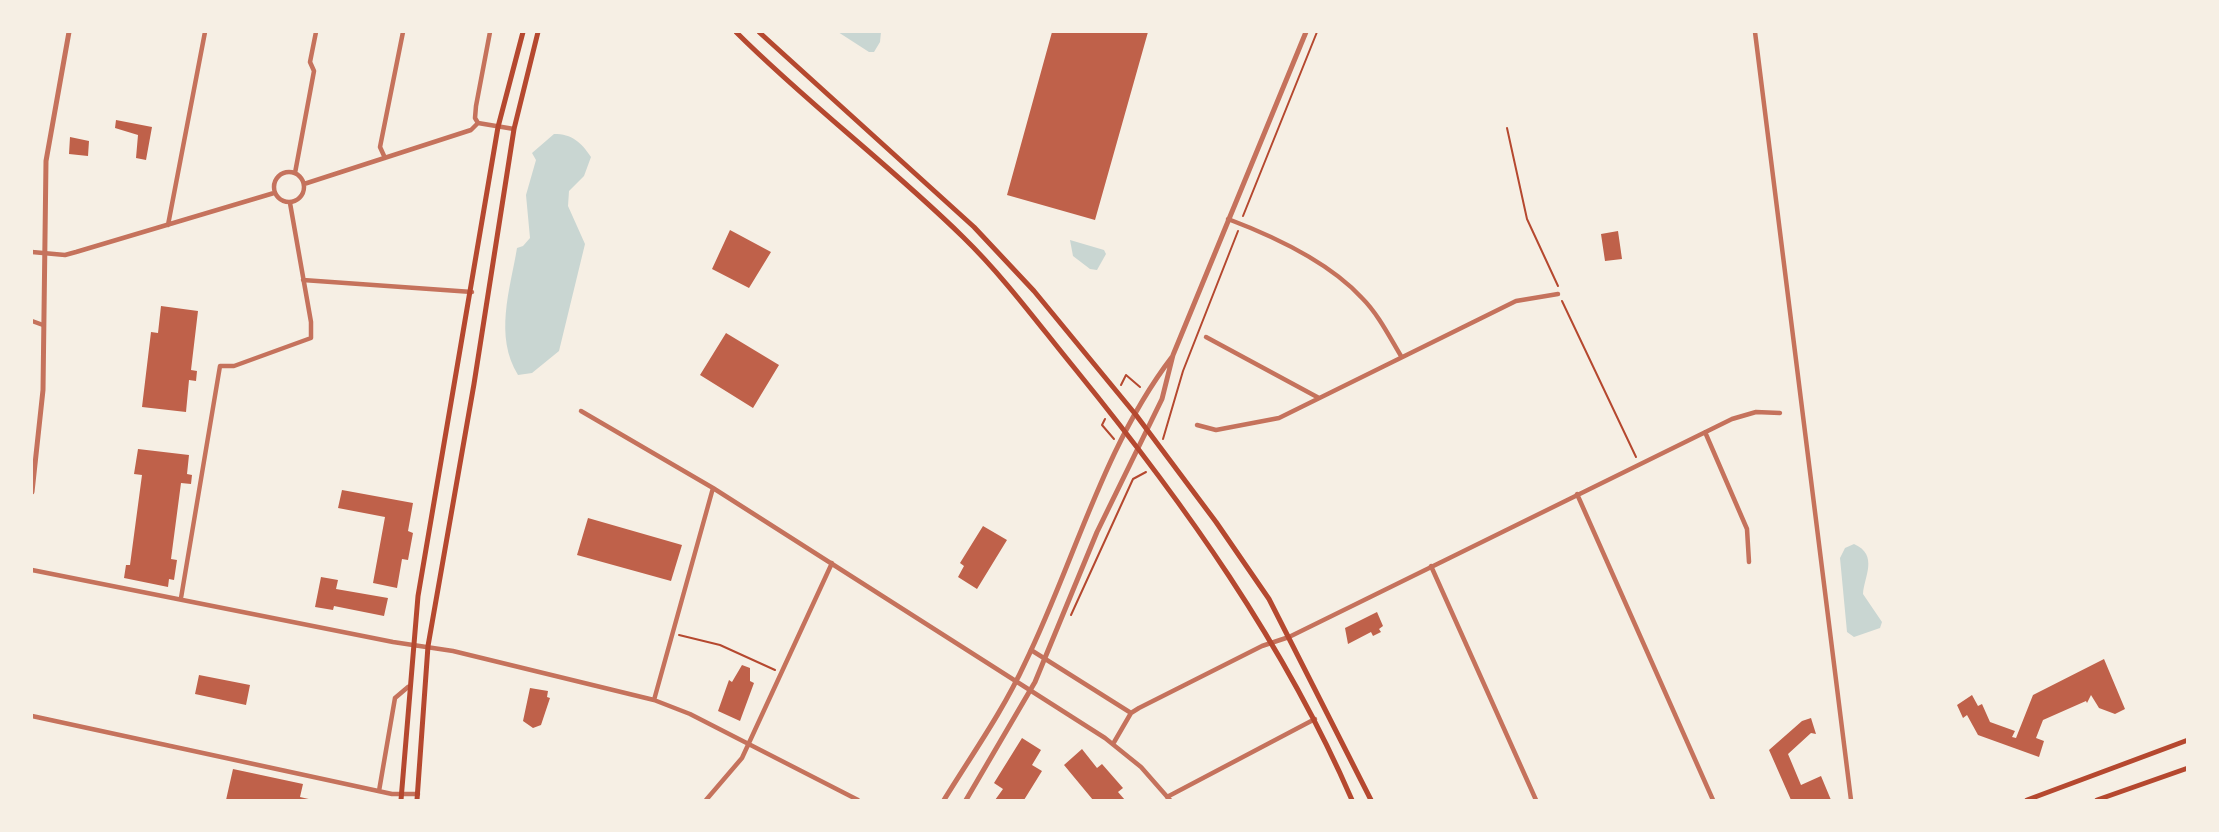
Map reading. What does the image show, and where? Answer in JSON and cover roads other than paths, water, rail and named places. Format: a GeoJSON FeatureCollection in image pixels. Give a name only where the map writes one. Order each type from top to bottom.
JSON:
{"type":"FeatureCollection","features":[{"type":"Feature","properties":{"kind":"main road"},"geometry":{"type":"LineString","coordinates":[[401,797],[412,644],[498,127],[523,32]]}},
{"type":"Feature","properties":{"kind":"main road"},"geometry":{"type":"LineString","coordinates":[[418,797],[428,646],[474,383],[514,129],[538,32]]}},
{"type":"Feature","properties":{"kind":"main road"},"geometry":{"type":"LineString","coordinates":[[736,32],[964,238],[1007,284],[1137,447],[1235,582],[1315,719],[1352,800]]}},
{"type":"Feature","properties":{"kind":"main road"},"geometry":{"type":"LineString","coordinates":[[759,32],[974,227],[1034,291],[1136,415],[1237,551],[1269,599],[1371,800]]}},
{"type":"Feature","properties":{"kind":"main road"},"geometry":{"type":"LineString","coordinates":[[2027,800],[2188,740]]}},
{"type":"Feature","properties":{"kind":"main road"},"geometry":{"type":"LineString","coordinates":[[2097,800],[2188,768]]}},
{"type":"Feature","properties":{"kind":"street"},"geometry":{"type":"LineString","coordinates":[[32,492],[42,404],[46,161],[69,32]]}},
{"type":"Feature","properties":{"kind":"street"},"geometry":{"type":"LineString","coordinates":[[168,225],[205,32]]}},
{"type":"Feature","properties":{"kind":"street"},"geometry":{"type":"LineString","coordinates":[[295,173],[314,71],[310,62],[316,32]]}},
{"type":"Feature","properties":{"kind":"street"},"geometry":{"type":"LineString","coordinates":[[386,158],[380,147],[403,32]]}},
{"type":"Feature","properties":{"kind":"street"},"geometry":{"type":"LineString","coordinates":[[478,123],[476,106],[490,32]]}},
{"type":"Feature","properties":{"kind":"street"},"geometry":{"type":"LineString","coordinates":[[966,800],[1031,690],[1137,447],[1165,392],[1174,355],[1306,32]]}},
{"type":"Feature","properties":{"kind":"street"},"geometry":{"type":"LineString","coordinates":[[1755,32],[1851,800]]}},
{"type":"Feature","properties":{"kind":"street"},"geometry":{"type":"LineString","coordinates":[[304,184],[471,130],[478,123]]}},
{"type":"Feature","properties":{"kind":"street"},"geometry":{"type":"LineString","coordinates":[[478,123],[514,129]]}},
{"type":"Feature","properties":{"kind":"street"},"geometry":{"type":"LineString","coordinates":[[274,193],[278,176],[289,171],[295,173],[304,184]]}},
{"type":"Feature","properties":{"kind":"street"},"geometry":{"type":"LineString","coordinates":[[274,193],[281,200],[290,203],[300,198],[304,184]]}},
{"type":"Feature","properties":{"kind":"street"},"geometry":{"type":"LineString","coordinates":[[32,252],[76,253],[274,193]]}},
{"type":"Feature","properties":{"kind":"street"},"geometry":{"type":"LineString","coordinates":[[181,598],[220,366],[234,366],[311,338],[290,203]]}},
{"type":"Feature","properties":{"kind":"street"},"geometry":{"type":"LineString","coordinates":[[1228,219],[1316,263],[1354,290],[1378,319],[1401,355]]}},
{"type":"Feature","properties":{"kind":"street"},"geometry":{"type":"LineString","coordinates":[[303,280],[472,292]]}},
{"type":"Feature","properties":{"kind":"street"},"geometry":{"type":"LineString","coordinates":[[1197,425],[1216,429],[1258,424],[1279,418],[1401,355],[1516,301],[1558,293]]}},
{"type":"Feature","properties":{"kind":"street"},"geometry":{"type":"LineString","coordinates":[[32,321],[43,325]]}},
{"type":"Feature","properties":{"kind":"street"},"geometry":{"type":"LineString","coordinates":[[1206,337],[1320,398]]}},
{"type":"Feature","properties":{"kind":"street"},"geometry":{"type":"LineString","coordinates":[[944,800],[1016,681],[1126,433],[1174,355]]}},
{"type":"Feature","properties":{"kind":"street"},"geometry":{"type":"LineString","coordinates":[[581,411],[713,488],[1113,744],[1141,767],[1168,799],[1315,719]]}},
{"type":"Feature","properties":{"kind":"street"},"geometry":{"type":"LineString","coordinates":[[1113,744],[1131,713],[1272,642],[1289,637],[1705,432],[1748,414],[1780,413]]}},
{"type":"Feature","properties":{"kind":"street"},"geometry":{"type":"LineString","coordinates":[[1705,432],[1747,529],[1749,562]]}},
{"type":"Feature","properties":{"kind":"street"},"geometry":{"type":"LineString","coordinates":[[653,699],[713,488]]}},
{"type":"Feature","properties":{"kind":"street"},"geometry":{"type":"LineString","coordinates":[[1577,494],[1713,800]]}},
{"type":"Feature","properties":{"kind":"street"},"geometry":{"type":"LineString","coordinates":[[706,800],[735,767],[749,744],[832,563]]}},
{"type":"Feature","properties":{"kind":"street"},"geometry":{"type":"LineString","coordinates":[[1431,566],[1536,800]]}},
{"type":"Feature","properties":{"kind":"street"},"geometry":{"type":"LineString","coordinates":[[32,570],[428,646],[653,699],[690,714],[858,800]]}},
{"type":"Feature","properties":{"kind":"street"},"geometry":{"type":"LineString","coordinates":[[1031,650],[1131,713]]}},
{"type":"Feature","properties":{"kind":"street"},"geometry":{"type":"LineString","coordinates":[[379,791],[395,698],[408,687]]}},
{"type":"Feature","properties":{"kind":"street"},"geometry":{"type":"LineString","coordinates":[[32,716],[401,797],[418,797]]}}]}
